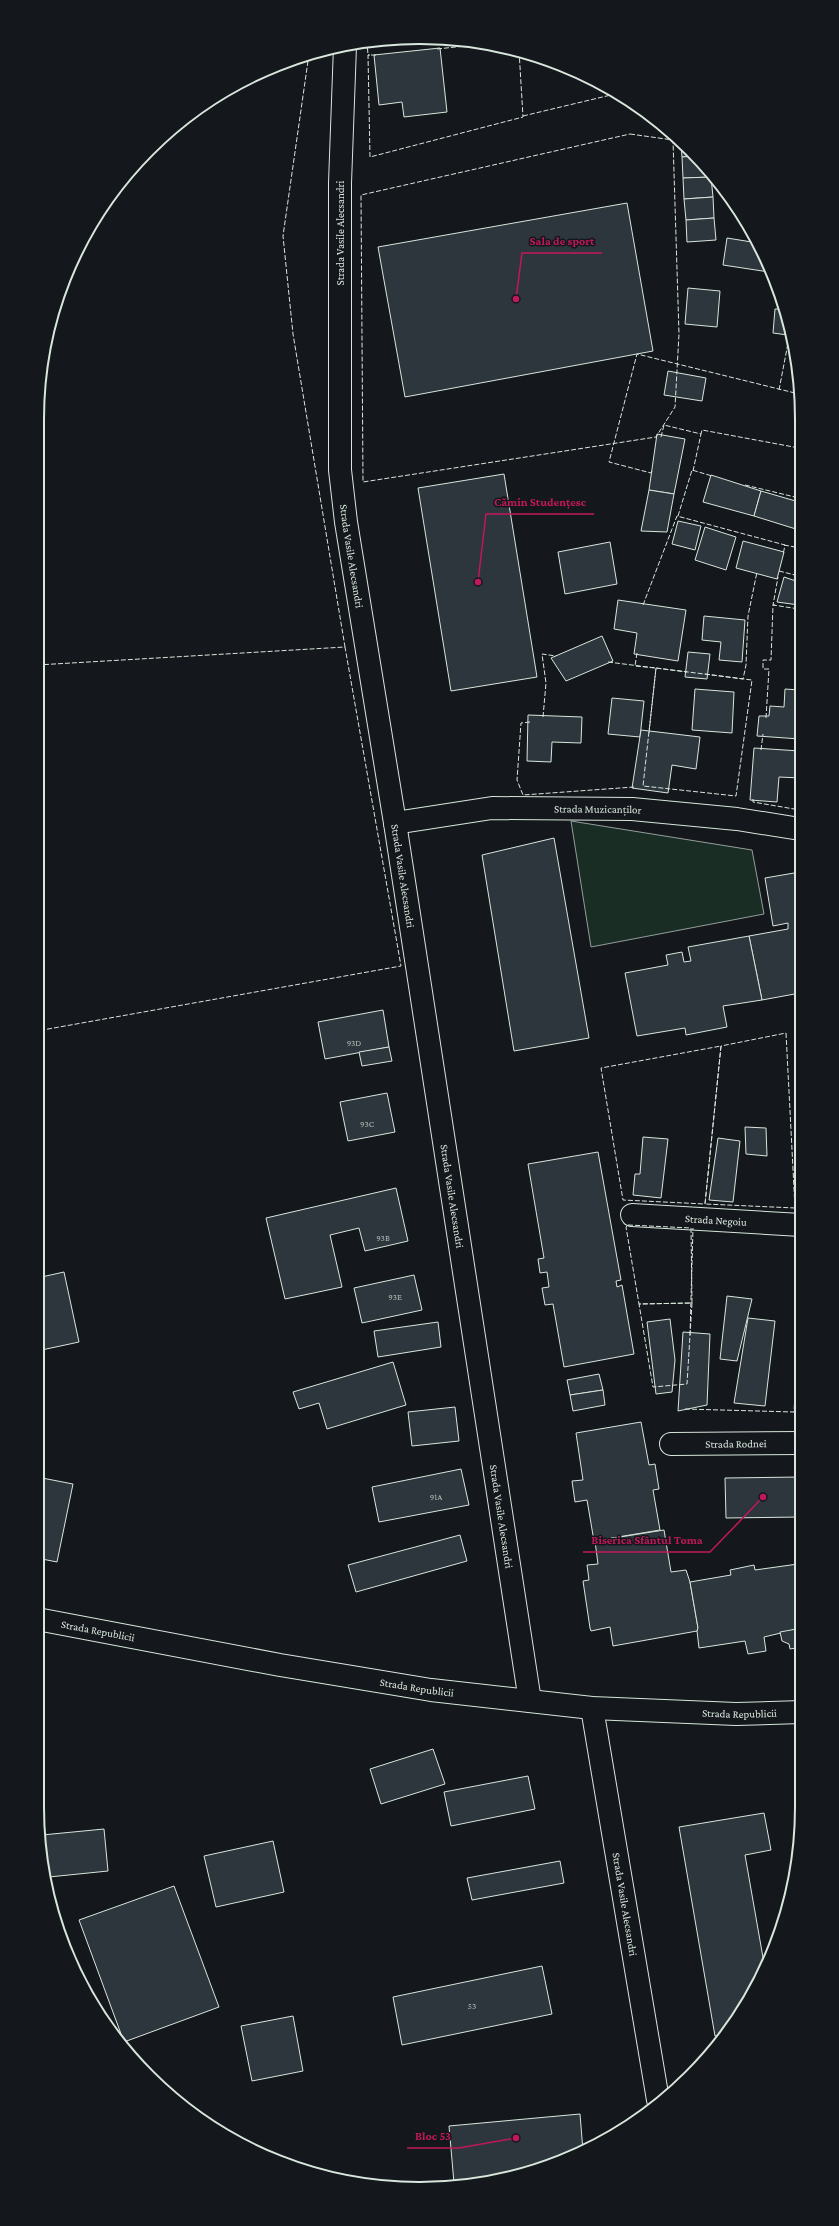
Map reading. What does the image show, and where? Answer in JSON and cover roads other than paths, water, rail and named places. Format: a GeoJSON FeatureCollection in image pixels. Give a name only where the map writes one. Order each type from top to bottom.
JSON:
{"type":"FeatureCollection","features":[{"type":"Feature","properties":{"kind":"street","name":"Strada Vasile Alecsandri"},"geometry":{"type":"LineString","coordinates":[[345,51],[340,183],[340,470],[346,522],[395,823],[530,1701]]}},
{"type":"Feature","properties":{"kind":"street","name":"Strada Muzicanților"},"geometry":{"type":"LineString","coordinates":[[395,823],[492,808],[632,809],[737,819],[795,828]]}},
{"type":"Feature","properties":{"kind":"street","name":"Strada Negoiu"},"geometry":{"type":"LineString","coordinates":[[632,1215],[795,1225]]}},
{"type":"Feature","properties":{"kind":"street","name":"Strada Rodnei"},"geometry":{"type":"LineString","coordinates":[[671,1444],[795,1443]]}},
{"type":"Feature","properties":{"kind":"street","name":"Strada Republicii"},"geometry":{"type":"LineString","coordinates":[[44,1620],[280,1665],[431,1690],[592,1708],[736,1714],[795,1712]]}},
{"type":"Feature","properties":{"kind":"street","name":"Strada Vasile Alecsandri"},"geometry":{"type":"LineString","coordinates":[[592,1708],[657,2097]]}},
{"type":"Feature","properties":{"kind":"place","name":"Sala de sport"},"geometry":{"type":"Point","coordinates":[516,299]}},
{"type":"Feature","properties":{"kind":"place","name":"Cămin Studențesc"},"geometry":{"type":"Point","coordinates":[478,582]}},
{"type":"Feature","properties":{"kind":"place","name":"Biserica Sfântul Toma"},"geometry":{"type":"Point","coordinates":[763,1497]}},
{"type":"Feature","properties":{"kind":"place","name":"Bloc 53"},"geometry":{"type":"Point","coordinates":[516,2138]}}]}
